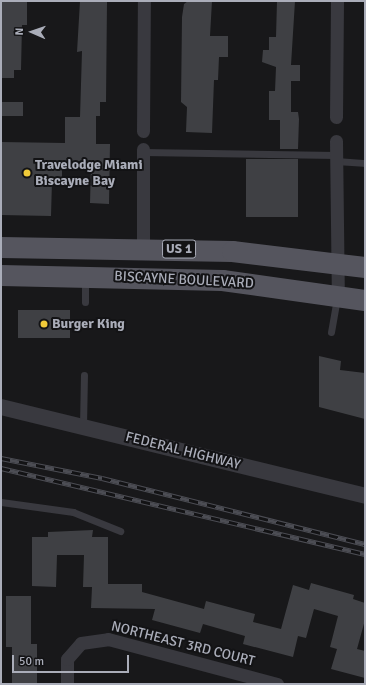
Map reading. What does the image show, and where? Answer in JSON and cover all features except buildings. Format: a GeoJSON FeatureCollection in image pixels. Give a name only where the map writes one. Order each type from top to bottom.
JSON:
{"type":"FeatureCollection","features":[{"type":"Feature","properties":{"kind":"main road","name":"BISCAYNE BOULEVARD"},"geometry":{"type":"LineString","coordinates":[[1,247],[232,250],[365,267]]}},
{"type":"Feature","properties":{"kind":"main road","name":"BISCAYNE BOULEVARD"},"geometry":{"type":"LineString","coordinates":[[1,275],[222,280],[338,294],[365,300]]}},
{"type":"Feature","properties":{"kind":"street"},"geometry":{"type":"LineString","coordinates":[[143,131],[144,1]]}},
{"type":"Feature","properties":{"kind":"street"},"geometry":{"type":"LineString","coordinates":[[336,117],[337,1]]}},
{"type":"Feature","properties":{"kind":"street"},"geometry":{"type":"LineString","coordinates":[[336,141],[335,262],[338,294]]}},
{"type":"Feature","properties":{"kind":"street"},"geometry":{"type":"LineString","coordinates":[[142,248],[143,151]]}},
{"type":"Feature","properties":{"kind":"street","name":"FEDERAL HIGHWAY"},"geometry":{"type":"LineString","coordinates":[[1,407],[365,496]]}},
{"type":"Feature","properties":{"kind":"street","name":"NORTHEAST 3RD COURT"},"geometry":{"type":"LineString","coordinates":[[68,684],[68,658],[81,643],[108,639],[277,684]]}},
{"type":"Feature","properties":{"kind":"lane"},"geometry":{"type":"LineString","coordinates":[[143,151],[336,158],[363,164]]}},
{"type":"Feature","properties":{"kind":"lane"},"geometry":{"type":"LineString","coordinates":[[85,276],[85,302]]}},
{"type":"Feature","properties":{"kind":"lane"},"geometry":{"type":"LineString","coordinates":[[331,332],[338,294]]}},
{"type":"Feature","properties":{"kind":"lane"},"geometry":{"type":"LineString","coordinates":[[83,426],[84,375]]}},
{"type":"Feature","properties":{"kind":"lane"},"geometry":{"type":"LineString","coordinates":[[1,502],[73,512],[120,532]]}},
{"type":"Feature","properties":{"kind":"railway"},"geometry":{"type":"LineString","coordinates":[[1,458],[102,478],[365,544]]}},
{"type":"Feature","properties":{"kind":"railway"},"geometry":{"type":"LineString","coordinates":[[1,468],[365,554]]}},
{"type":"Feature","properties":{"kind":"place","name":"Travelodge Miami Biscayne Bay"},"geometry":{"type":"Point","coordinates":[27,173]}},
{"type":"Feature","properties":{"kind":"place","name":"Burger King"},"geometry":{"type":"Point","coordinates":[44,324]}}]}
